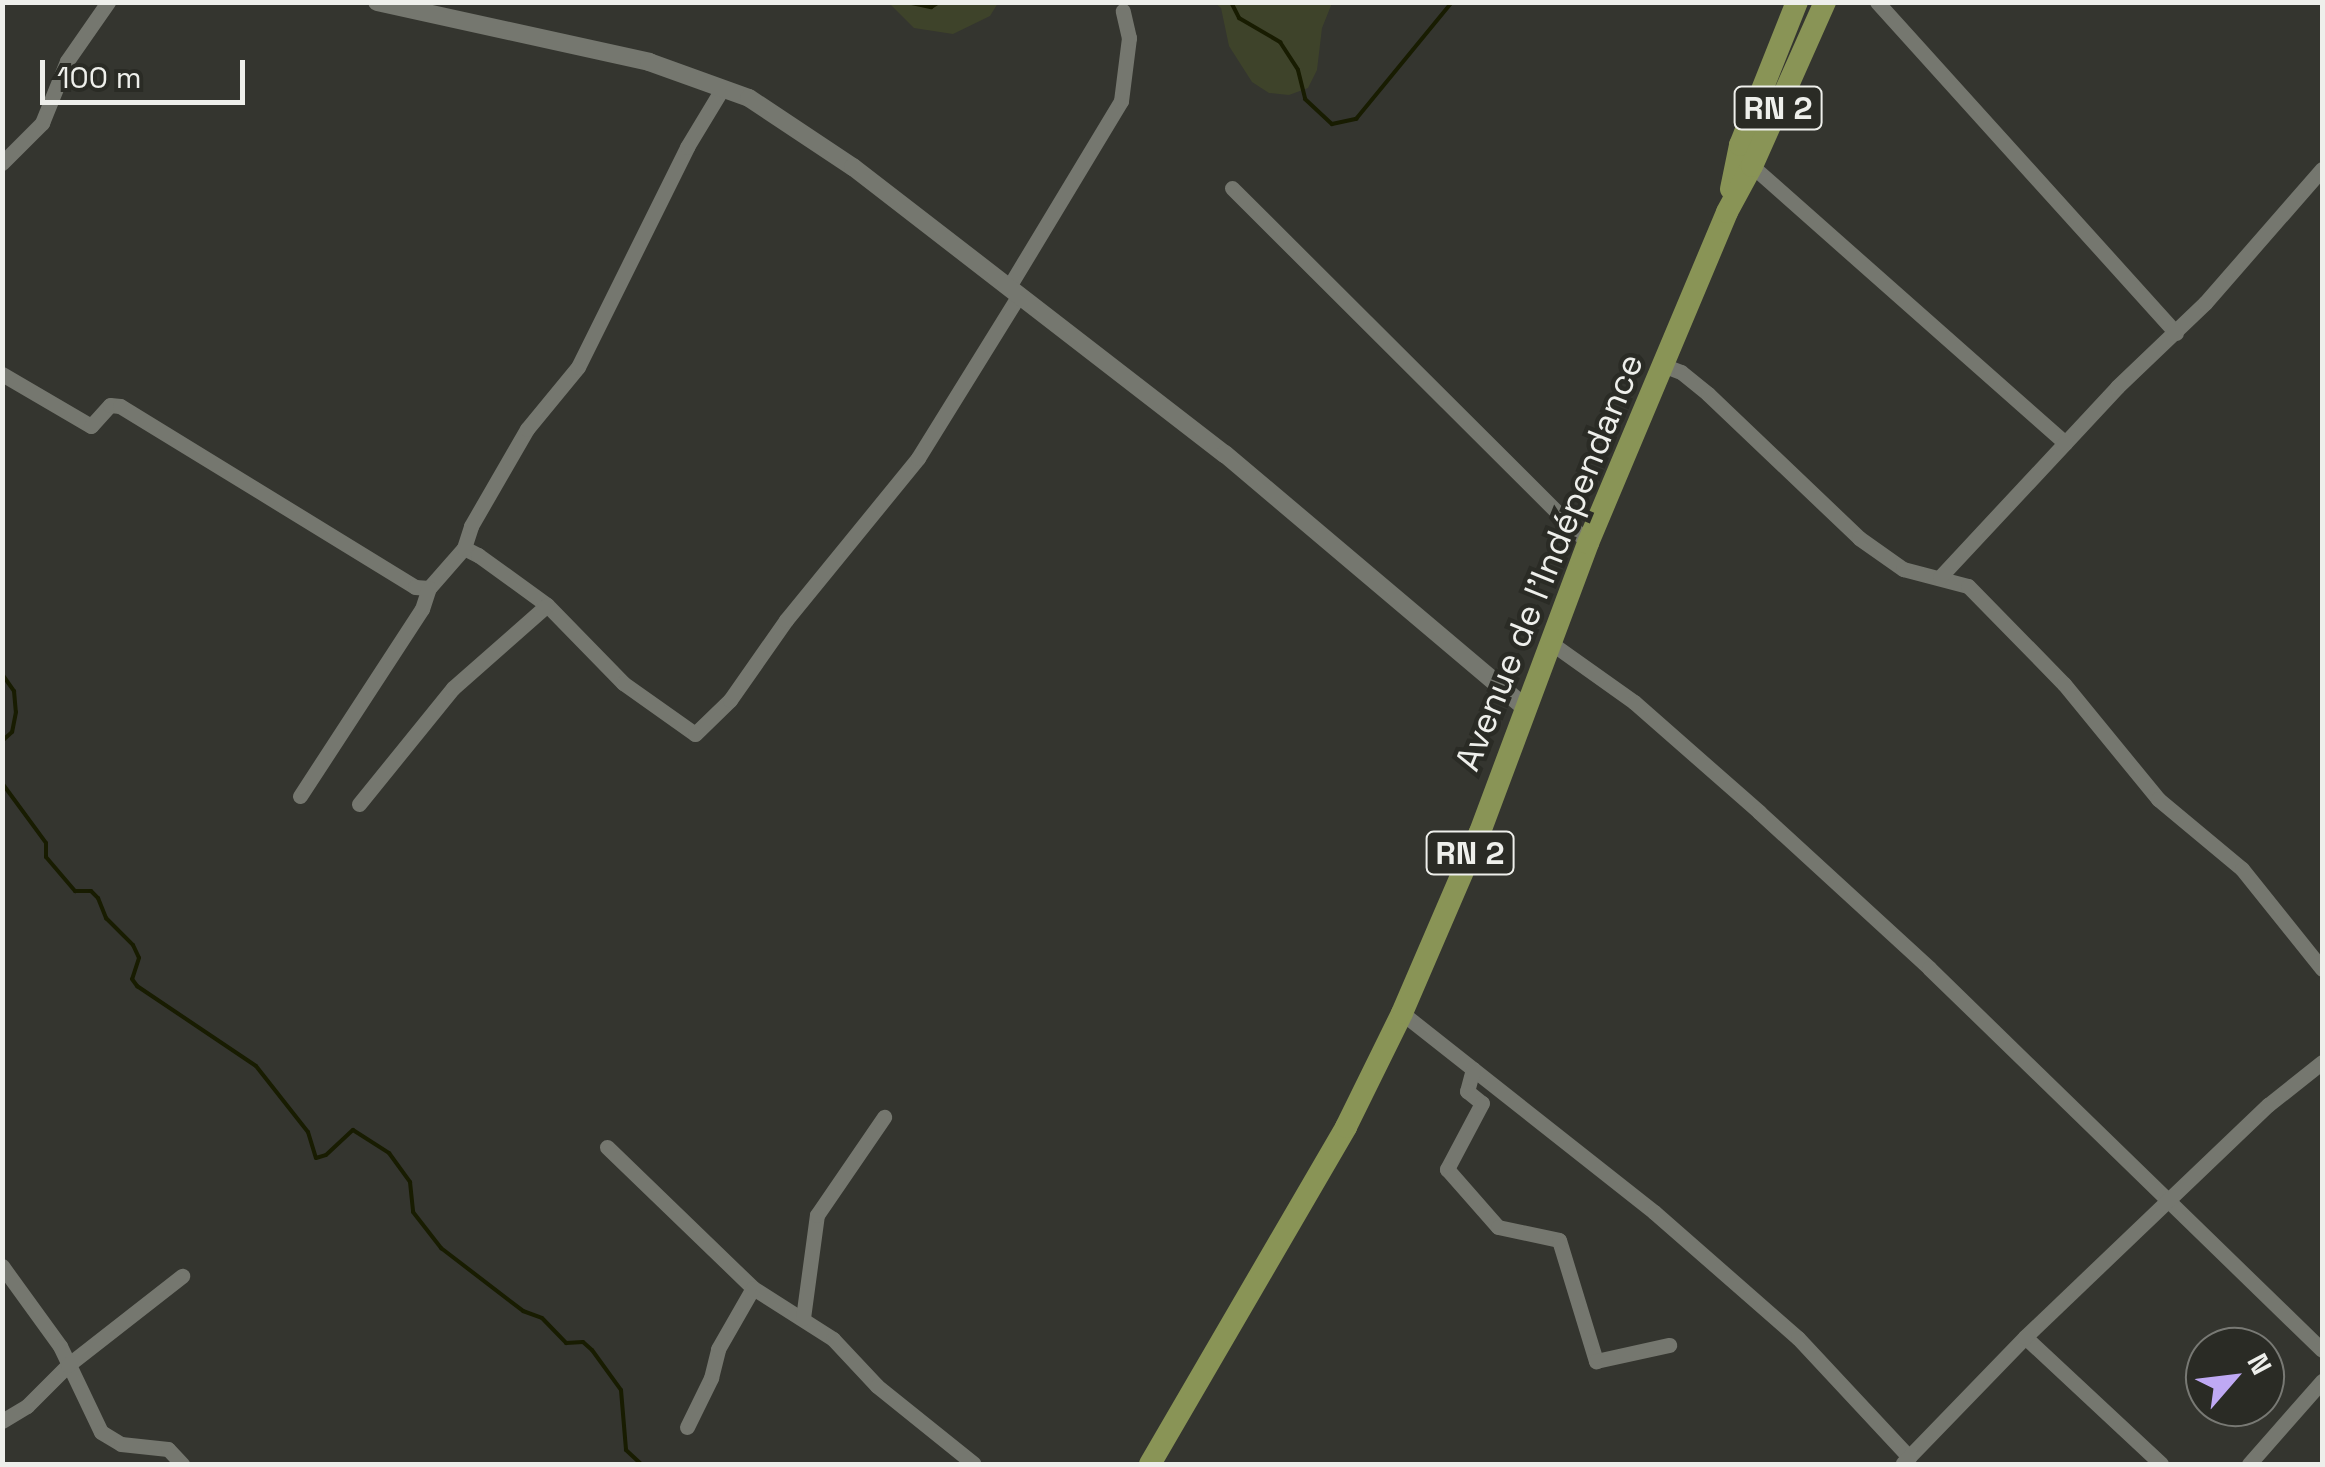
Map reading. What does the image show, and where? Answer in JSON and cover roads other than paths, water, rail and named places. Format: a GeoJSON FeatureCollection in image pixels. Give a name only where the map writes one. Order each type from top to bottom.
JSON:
{"type":"FeatureCollection","features":[{"type":"Feature","properties":{"kind":"main road","name":"Avenue de l'Indépendance"},"geometry":{"type":"LineString","coordinates":[[1727,212],[1740,145],[1797,2]]}},
{"type":"Feature","properties":{"kind":"main road","name":"Avenue de l'Indépendance"},"geometry":{"type":"LineString","coordinates":[[1150,1464],[1346,1127],[1402,1013],[1480,832],[1588,543],[1727,212],[1752,166],[1825,2]]}},
{"type":"Feature","properties":{"kind":"street"},"geometry":{"type":"LineString","coordinates":[[2,163],[46,116],[67,61],[108,2]]}},
{"type":"Feature","properties":{"kind":"street"},"geometry":{"type":"LineString","coordinates":[[377,2],[650,62],[748,98],[852,167],[1225,454],[1526,708]]}},
{"type":"Feature","properties":{"kind":"street"},"geometry":{"type":"LineString","coordinates":[[1876,2],[2176,332]]}},
{"type":"Feature","properties":{"kind":"street"},"geometry":{"type":"LineString","coordinates":[[464,548],[547,605],[623,683],[695,734],[730,700],[786,620],[918,458],[1122,100],[1129,38],[1123,11]]}},
{"type":"Feature","properties":{"kind":"street"},"geometry":{"type":"LineString","coordinates":[[300,796],[422,609],[429,588],[464,548],[471,526],[528,429],[578,367],[687,147],[722,89]]}},
{"type":"Feature","properties":{"kind":"street"},"geometry":{"type":"LineString","coordinates":[[1752,166],[2066,443]]}},
{"type":"Feature","properties":{"kind":"street"},"geometry":{"type":"LineString","coordinates":[[1940,577],[2117,386],[2176,332],[2322,168]]}},
{"type":"Feature","properties":{"kind":"street"},"geometry":{"type":"LineString","coordinates":[[1232,188],[1588,543]]}},
{"type":"Feature","properties":{"kind":"street"},"geometry":{"type":"LineString","coordinates":[[1665,366],[1681,372],[1708,394],[1859,538],[1904,569],[1968,586],[2064,684],[2158,800],[2242,869],[2322,969]]}},
{"type":"Feature","properties":{"kind":"street"},"geometry":{"type":"LineString","coordinates":[[2,374],[91,426],[110,405],[120,406],[415,587],[429,588]]}},
{"type":"Feature","properties":{"kind":"street"},"geometry":{"type":"LineString","coordinates":[[359,804],[454,688],[547,605]]}},
{"type":"Feature","properties":{"kind":"street"},"geometry":{"type":"LineString","coordinates":[[1551,643],[1634,702],[1759,812],[2172,1201],[2322,1350]]}},
{"type":"Feature","properties":{"kind":"street"},"geometry":{"type":"LineString","coordinates":[[1402,1013],[1654,1212],[1798,1338],[1905,1461],[2025,1337],[2172,1201],[2268,1105],[2322,1062]]}},
{"type":"Feature","properties":{"kind":"street"},"geometry":{"type":"LineString","coordinates":[[1473,1069],[1467,1091],[1482,1104],[1447,1169],[1498,1227],[1560,1240],[1596,1360],[1669,1345]]}},
{"type":"Feature","properties":{"kind":"street"},"geometry":{"type":"LineString","coordinates":[[803,1318],[817,1215],[884,1116]]}},
{"type":"Feature","properties":{"kind":"street"},"geometry":{"type":"LineString","coordinates":[[607,1147],[753,1288],[803,1318],[974,1464]]}},
{"type":"Feature","properties":{"kind":"street"},"geometry":{"type":"LineString","coordinates":[[2,1266],[60,1346],[101,1432],[121,1444],[168,1449],[182,1464]]}},
{"type":"Feature","properties":{"kind":"street"},"geometry":{"type":"LineString","coordinates":[[2,1421],[27,1406],[68,1366],[182,1276]]}},
{"type":"Feature","properties":{"kind":"street"},"geometry":{"type":"LineString","coordinates":[[687,1427],[711,1378],[722,1338],[753,1288]]}},
{"type":"Feature","properties":{"kind":"street"},"geometry":{"type":"LineString","coordinates":[[2025,1337],[2161,1464]]}},
{"type":"Feature","properties":{"kind":"street"},"geometry":{"type":"LineString","coordinates":[[2249,1464],[2322,1381]]}},
{"type":"Feature","properties":{"kind":"waterway"},"geometry":{"type":"LineString","coordinates":[[907,2],[931,7],[939,2]]}},
{"type":"Feature","properties":{"kind":"waterway"},"geometry":{"type":"LineString","coordinates":[[1231,2],[1239,18],[1280,42],[1298,70],[1305,99],[1332,124],[1356,119],[1452,2]]}},
{"type":"Feature","properties":{"kind":"waterway"},"geometry":{"type":"LineString","coordinates":[[2,674],[14,691],[16,712],[12,732],[2,741]]}},
{"type":"Feature","properties":{"kind":"waterway"},"geometry":{"type":"LineString","coordinates":[[2,783],[46,843],[46,857],[75,891],[91,891],[98,898],[106,918],[133,945],[139,958],[132,979],[137,986],[256,1066],[308,1132],[316,1158],[326,1155],[353,1130],[389,1153],[410,1182],[413,1212],[441,1248],[523,1311],[542,1318],[566,1343],[583,1342],[592,1350],[621,1390],[626,1450],[641,1464]]}}]}
